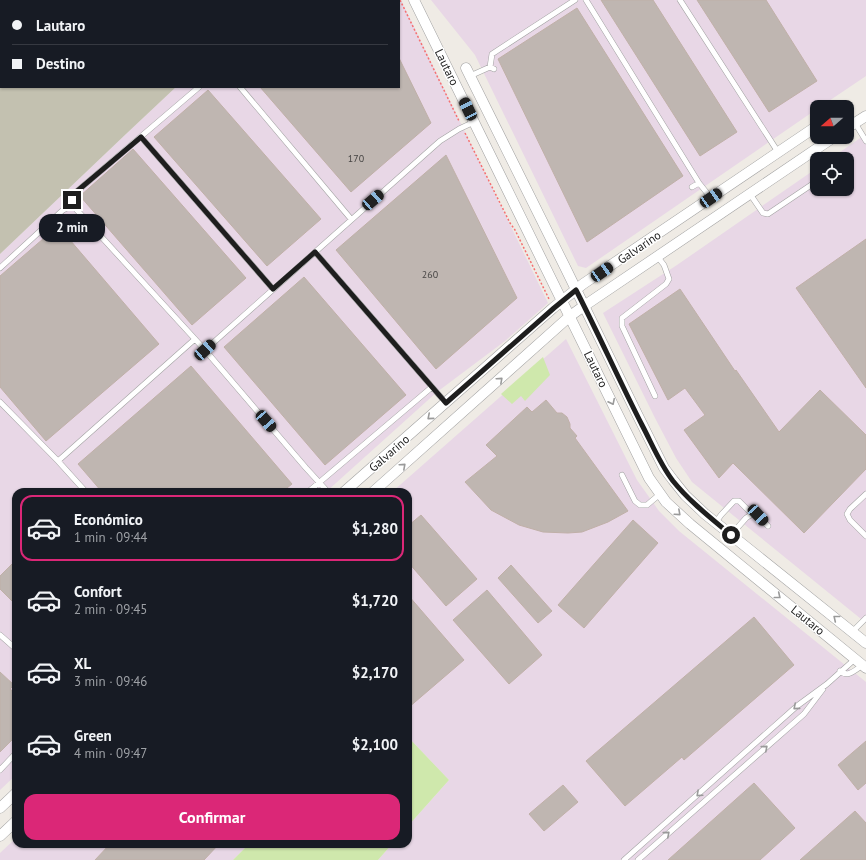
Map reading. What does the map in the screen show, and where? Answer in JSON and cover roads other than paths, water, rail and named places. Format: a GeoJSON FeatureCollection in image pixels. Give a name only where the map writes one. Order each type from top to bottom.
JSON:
{"type":"FeatureCollection","features":[{"type":"Feature","properties":{"kind":"street","name":"Lautaro"},"geometry":{"type":"LineString","coordinates":[[414,0],[649,478],[666,502],[690,524],[862,664]]}},
{"type":"Feature","properties":{"kind":"street","name":"Lautaro"},"geometry":{"type":"LineString","coordinates":[[468,72],[664,468],[685,495],[731,535],[866,643]]}},
{"type":"Feature","properties":{"kind":"street"},"geometry":{"type":"LineString","coordinates":[[854,124],[866,116]]}},
{"type":"Feature","properties":{"kind":"street","name":"Galvarino"},"geometry":{"type":"LineString","coordinates":[[349,488],[583,284],[810,131]]}},
{"type":"Feature","properties":{"kind":"street","name":"Galvarino"},"geometry":{"type":"LineString","coordinates":[[377,488],[570,316],[824,144]]}},
{"type":"Feature","properties":{"kind":"street"},"geometry":{"type":"LineString","coordinates":[[0,808],[12,797]]}},
{"type":"Feature","properties":{"kind":"street"},"geometry":{"type":"LineString","coordinates":[[0,836],[12,825]]}},
{"type":"Feature","properties":{"kind":"lane"},"geometry":{"type":"LineString","coordinates":[[468,72],[492,68],[492,54],[575,0]]}},
{"type":"Feature","properties":{"kind":"lane"},"geometry":{"type":"LineString","coordinates":[[586,0],[699,182],[711,198]]}},
{"type":"Feature","properties":{"kind":"lane"},"geometry":{"type":"LineString","coordinates":[[680,0],[778,152]]}},
{"type":"Feature","properties":{"kind":"lane"},"geometry":{"type":"LineString","coordinates":[[67,208],[76,192],[198,88]]}},
{"type":"Feature","properties":{"kind":"lane"},"geometry":{"type":"LineString","coordinates":[[241,88],[351,219]]}},
{"type":"Feature","properties":{"kind":"lane"},"geometry":{"type":"LineString","coordinates":[[205,350],[440,141],[474,122]]}},
{"type":"Feature","properties":{"kind":"lane"},"geometry":{"type":"LineString","coordinates":[[854,129],[866,141]]}},
{"type":"Feature","properties":{"kind":"lane"},"geometry":{"type":"LineString","coordinates":[[141,137],[273,289]]}},
{"type":"Feature","properties":{"kind":"lane"},"geometry":{"type":"LineString","coordinates":[[692,187],[699,182]]}},
{"type":"Feature","properties":{"kind":"lane"},"geometry":{"type":"LineString","coordinates":[[750,194],[762,213],[768,214],[810,186]]}},
{"type":"Feature","properties":{"kind":"lane"},"geometry":{"type":"LineString","coordinates":[[0,268],[63,210],[71,206],[75,208],[205,350],[324,488]]}},
{"type":"Feature","properties":{"kind":"lane"},"geometry":{"type":"LineString","coordinates":[[315,252],[446,403]]}},
{"type":"Feature","properties":{"kind":"lane"},"geometry":{"type":"LineString","coordinates":[[655,396],[622,326],[622,318],[666,284],[669,279],[664,265],[657,256]]}},
{"type":"Feature","properties":{"kind":"lane"},"geometry":{"type":"LineString","coordinates":[[58,461],[195,339]]}},
{"type":"Feature","properties":{"kind":"lane"},"geometry":{"type":"LineString","coordinates":[[312,488],[432,387]]}},
{"type":"Feature","properties":{"kind":"lane"},"geometry":{"type":"LineString","coordinates":[[0,402],[82,488]]}},
{"type":"Feature","properties":{"kind":"lane"},"geometry":{"type":"LineString","coordinates":[[622,475],[635,501],[640,505],[647,505],[660,494]]}},
{"type":"Feature","properties":{"kind":"lane"},"geometry":{"type":"LineString","coordinates":[[866,494],[850,509],[847,514],[850,520],[866,536]]}},
{"type":"Feature","properties":{"kind":"lane"},"geometry":{"type":"LineString","coordinates":[[716,522],[734,501],[739,502],[752,514],[758,515],[768,526]]}},
{"type":"Feature","properties":{"kind":"lane"},"geometry":{"type":"LineString","coordinates":[[731,535],[746,518],[752,514]]}},
{"type":"Feature","properties":{"kind":"lane"},"geometry":{"type":"LineString","coordinates":[[852,632],[866,618]]}},
{"type":"Feature","properties":{"kind":"lane"},"geometry":{"type":"LineString","coordinates":[[0,635],[12,646]]}},
{"type":"Feature","properties":{"kind":"lane"},"geometry":{"type":"LineString","coordinates":[[638,860],[804,714],[827,684],[840,671],[862,664]]}},
{"type":"Feature","properties":{"kind":"lane"},"geometry":{"type":"LineString","coordinates":[[840,671],[843,674],[848,674],[862,664]]}},
{"type":"Feature","properties":{"kind":"lane"},"geometry":{"type":"LineString","coordinates":[[624,860],[797,706],[827,684]]}},
{"type":"Feature","properties":{"kind":"lane"},"geometry":{"type":"LineString","coordinates":[[0,770],[12,757]]}}]}
